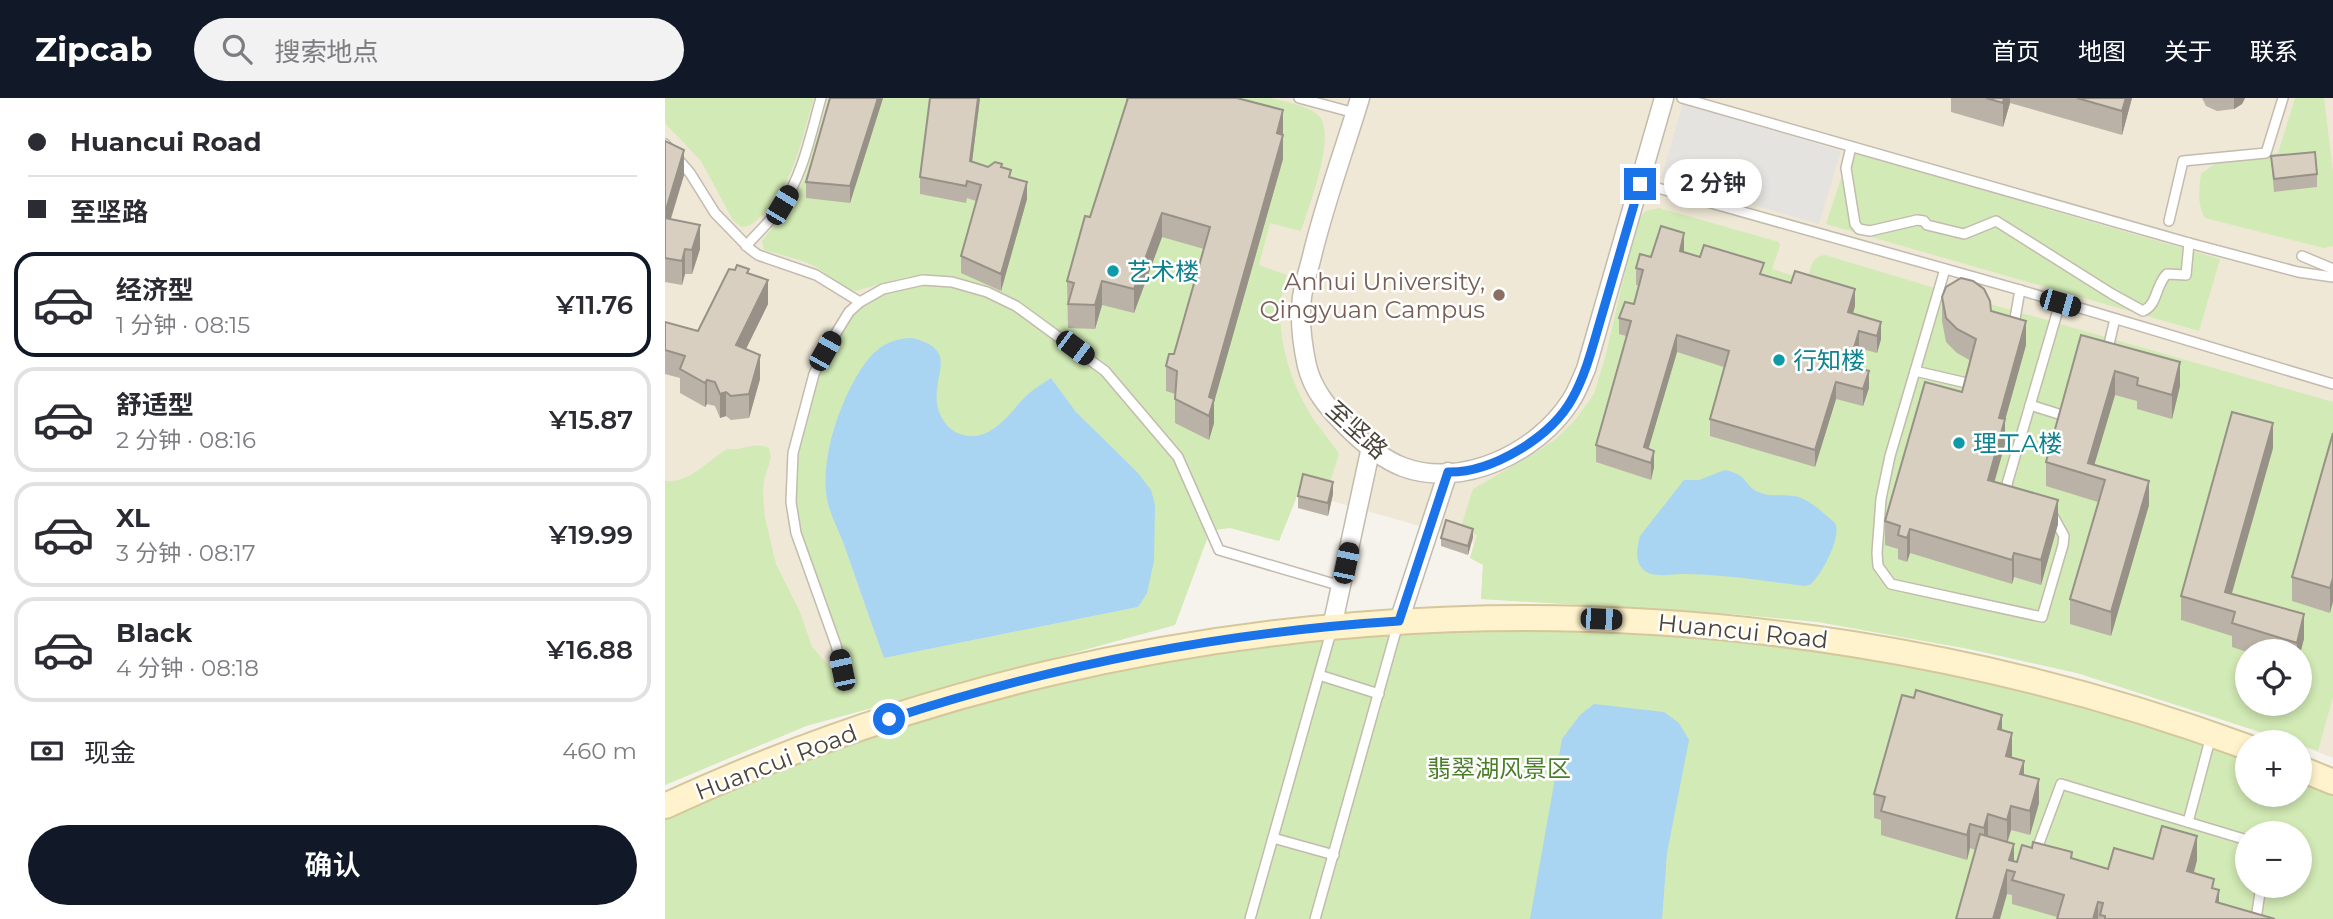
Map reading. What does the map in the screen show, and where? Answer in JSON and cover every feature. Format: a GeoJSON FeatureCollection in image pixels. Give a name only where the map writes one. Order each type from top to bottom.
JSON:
{"type":"FeatureCollection","features":[{"type":"Feature","properties":{"kind":"street","name":"至坚路"},"geometry":{"type":"LineString","coordinates":[[1357,105],[1315,241],[1302,296],[1301,332],[1308,369],[1316,391],[1329,409],[1371,447],[1402,466],[1419,471],[1460,472],[1483,466],[1526,445],[1550,426],[1571,401],[1586,369],[1664,98]]}},
{"type":"Feature","properties":{"kind":"street"},"geometry":{"type":"LineString","coordinates":[[1332,626],[1371,447]]}},
{"type":"Feature","properties":{"kind":"street"},"geometry":{"type":"LineString","coordinates":[[1399,621],[1448,472]]}},
{"type":"Feature","properties":{"kind":"street","name":"Huancui Road"},"geometry":{"type":"LineString","coordinates":[[665,806],[846,733],[999,686],[1090,664],[1230,639],[1332,626],[1399,621],[1558,618],[1675,622],[1796,635],[1937,659],[2031,680],[2119,704],[2235,743]]}},
{"type":"Feature","properties":{"kind":"street"},"geometry":{"type":"LineString","coordinates":[[2312,773],[2333,782]]}},
{"type":"Feature","properties":{"kind":"lane"},"geometry":{"type":"LineString","coordinates":[[746,246],[776,213],[790,192],[821,98]]}},
{"type":"Feature","properties":{"kind":"lane"},"geometry":{"type":"LineString","coordinates":[[1299,98],[1357,105]]}},
{"type":"Feature","properties":{"kind":"lane"},"geometry":{"type":"LineString","coordinates":[[1682,98],[2189,243],[2298,272],[2333,277]]}},
{"type":"Feature","properties":{"kind":"lane"},"geometry":{"type":"LineString","coordinates":[[2169,221],[2183,161],[2266,153],[2283,98]]}},
{"type":"Feature","properties":{"kind":"lane"},"geometry":{"type":"LineString","coordinates":[[665,144],[690,173],[715,213],[746,246],[758,255],[817,275],[860,302]]}},
{"type":"Feature","properties":{"kind":"lane"},"geometry":{"type":"LineString","coordinates":[[1851,147],[1846,168],[1855,224],[1859,229],[1874,230],[1917,220],[1924,221],[1927,225],[1964,233],[1996,221],[2143,311],[2152,305],[2159,284],[2167,274],[2186,275],[2189,243]]}},
{"type":"Feature","properties":{"kind":"lane"},"geometry":{"type":"LineString","coordinates":[[1640,184],[2020,290],[2333,384]]}},
{"type":"Feature","properties":{"kind":"lane"},"geometry":{"type":"LineString","coordinates":[[2302,256],[2333,269]]}},
{"type":"Feature","properties":{"kind":"lane"},"geometry":{"type":"LineString","coordinates":[[1945,269],[1890,456],[1881,499],[1878,566],[1891,584],[2042,617],[2064,536],[2057,520],[2046,510]]}},
{"type":"Feature","properties":{"kind":"lane"},"geometry":{"type":"LineString","coordinates":[[842,670],[836,645],[796,533],[791,502],[791,475],[796,441],[814,374],[837,329],[860,302],[883,289],[923,280],[971,286],[1016,306],[1105,371],[1178,457],[1219,550],[1341,586]]}},
{"type":"Feature","properties":{"kind":"lane"},"geometry":{"type":"LineString","coordinates":[[2011,341],[2020,290]]}},
{"type":"Feature","properties":{"kind":"lane"},"geometry":{"type":"LineString","coordinates":[[2021,501],[2009,498],[2007,484],[2060,303]]}},
{"type":"Feature","properties":{"kind":"lane"},"geometry":{"type":"LineString","coordinates":[[2103,365],[2115,319]]}},
{"type":"Feature","properties":{"kind":"lane"},"geometry":{"type":"LineString","coordinates":[[1915,371],[1971,384]]}},
{"type":"Feature","properties":{"kind":"lane"},"geometry":{"type":"LineString","coordinates":[[2030,405],[2065,416]]}},
{"type":"Feature","properties":{"kind":"lane"},"geometry":{"type":"LineString","coordinates":[[1315,919],[1399,621]]}},
{"type":"Feature","properties":{"kind":"lane"},"geometry":{"type":"LineString","coordinates":[[1250,919],[1332,626]]}},
{"type":"Feature","properties":{"kind":"lane"},"geometry":{"type":"LineString","coordinates":[[1319,675],[1379,694]]}},
{"type":"Feature","properties":{"kind":"lane"},"geometry":{"type":"LineString","coordinates":[[2188,822],[2211,734]]}},
{"type":"Feature","properties":{"kind":"lane"},"geometry":{"type":"LineString","coordinates":[[2038,846],[2061,784],[2235,836]]}},
{"type":"Feature","properties":{"kind":"lane"},"geometry":{"type":"LineString","coordinates":[[1273,838],[1334,855]]}},
{"type":"Feature","properties":{"kind":"lane"},"geometry":{"type":"LineString","coordinates":[[2256,919],[2259,898]]}},
{"type":"Feature","properties":{"kind":"shaded area","name":"Anhui University, Qingyuan Campus"},"geometry":{"type":"Polygon","coordinates":[[[665,98],[2333,98],[2333,758],[2312,750],[2312,730],[2254,730],[2077,673],[1969,649],[1818,622],[1733,614],[1481,599],[1483,565],[1470,558],[1474,543],[1472,542],[1468,555],[1441,546],[1444,533],[1332,501],[1328,516],[1298,508],[1301,492],[1279,541],[1230,528],[1214,530],[1207,539],[1175,625],[806,726],[665,785],[665,98]]]}},
{"type":"Feature","properties":{"kind":"shaded area"},"geometry":{"type":"Polygon","coordinates":[[[1683,103],[1841,151],[1819,224],[1661,178],[1683,103]]]}},
{"type":"Feature","properties":{"kind":"green space"},"geometry":{"type":"Polygon","coordinates":[[[665,98],[814,98],[789,177],[772,205],[751,224],[741,227],[733,220],[701,161],[665,123],[665,98]]]}},
{"type":"Feature","properties":{"kind":"green space"},"geometry":{"type":"Polygon","coordinates":[[[828,98],[1271,98],[1302,106],[1318,115],[1325,137],[1323,154],[1301,231],[1270,223],[1259,265],[1287,275],[1280,318],[1288,366],[1308,410],[1339,454],[1328,489],[1302,483],[1279,541],[1230,528],[1214,530],[1187,467],[1110,371],[1014,301],[971,282],[946,276],[907,277],[855,291],[844,287],[812,265],[764,250],[762,241],[788,208],[804,179],[828,98]]]}},
{"type":"Feature","properties":{"kind":"green space"},"geometry":{"type":"Polygon","coordinates":[[[2295,98],[2324,98],[2333,172],[2333,246],[2324,248],[2205,218],[2201,208],[2201,174],[2217,162],[2278,153],[2295,98]]]}},
{"type":"Feature","properties":{"kind":"green space"},"geometry":{"type":"Polygon","coordinates":[[[1850,152],[2220,259],[2199,331],[1826,224],[1850,152]]]}},
{"type":"Feature","properties":{"kind":"green space"},"geometry":{"type":"Polygon","coordinates":[[[1659,208],[1779,242],[1772,269],[1807,280],[1816,258],[1825,255],[2333,402],[2333,697],[2318,751],[2312,749],[2312,730],[2254,730],[2077,673],[1969,649],[1818,622],[1733,614],[1481,599],[1483,565],[1470,558],[1477,535],[1460,530],[1473,489],[1557,438],[1576,419],[1594,394],[1637,220],[1646,211],[1659,208]]]}},
{"type":"Feature","properties":{"kind":"green space"},"geometry":{"type":"Polygon","coordinates":[[[923,280],[987,292],[1105,371],[1166,442],[1186,477],[1207,539],[1175,625],[806,726],[665,785],[665,481],[691,475],[727,449],[759,445],[769,448],[771,458],[763,494],[765,518],[776,564],[800,612],[812,647],[837,675],[844,676],[796,533],[791,475],[814,374],[837,329],[872,294],[923,280]],[[926,342],[850,389],[834,429],[827,459],[826,494],[884,658],[1138,607],[1145,482],[1076,412],[1051,378],[1027,395],[992,431],[975,437],[954,432],[937,409],[936,393],[941,360],[935,349],[926,342]]]}},
{"type":"Feature","properties":{"kind":"green space","name":"翡翠湖风景区"},"geometry":{"type":"Polygon","coordinates":[[[1359,624],[1808,636],[2235,744],[2235,807],[2312,807],[2312,773],[2333,782],[2333,919],[665,919],[665,806],[911,712],[1359,624]]]}},
{"type":"Feature","properties":{"kind":"water"},"geometry":{"type":"Polygon","coordinates":[[[912,338],[930,345],[939,354],[941,367],[937,391],[938,408],[944,422],[954,431],[972,436],[988,432],[1006,418],[1028,394],[1051,378],[1076,412],[1138,473],[1151,490],[1155,505],[1154,561],[1147,593],[1138,607],[884,658],[828,504],[827,463],[837,419],[860,370],[884,345],[912,338]]]}},
{"type":"Feature","properties":{"kind":"water"},"geometry":{"type":"Polygon","coordinates":[[[1725,470],[1739,475],[1751,488],[1761,493],[1794,496],[1805,500],[1835,523],[1836,537],[1833,546],[1811,584],[1805,586],[1713,575],[1658,575],[1642,568],[1637,555],[1640,536],[1684,480],[1699,480],[1725,470]]]}},
{"type":"Feature","properties":{"kind":"water"},"geometry":{"type":"Polygon","coordinates":[[[1594,704],[1664,712],[1679,723],[1689,740],[1667,853],[1662,919],[1530,919],[1562,739],[1580,715],[1594,704]]]}},
{"type":"Feature","properties":{"kind":"building"},"geometry":{"type":"Polygon","coordinates":[[[830,98],[878,98],[850,186],[806,182],[830,98]]]}},
{"type":"Feature","properties":{"kind":"building"},"geometry":{"type":"Polygon","coordinates":[[[930,98],[978,98],[970,161],[988,167],[995,162],[1002,164],[1001,167],[1011,170],[1009,177],[1027,182],[1001,274],[961,256],[981,185],[967,181],[966,186],[920,177],[930,98]]]}},
{"type":"Feature","properties":{"kind":"building","name":"艺术楼"},"geometry":{"type":"Polygon","coordinates":[[[1128,98],[1237,98],[1283,110],[1277,133],[1283,135],[1209,397],[1214,399],[1209,416],[1175,399],[1177,371],[1166,366],[1169,354],[1174,354],[1210,227],[1162,213],[1134,289],[1102,281],[1095,305],[1068,304],[1074,283],[1067,281],[1085,216],[1090,217],[1128,98]]]}},
{"type":"Feature","properties":{"kind":"building"},"geometry":{"type":"Polygon","coordinates":[[[1986,98],[2004,98],[2003,103],[1986,98]]]}},
{"type":"Feature","properties":{"kind":"building"},"geometry":{"type":"Polygon","coordinates":[[[2077,98],[2126,98],[2122,111],[2077,98]]]}},
{"type":"Feature","properties":{"kind":"building"},"geometry":{"type":"Polygon","coordinates":[[[665,141],[684,150],[665,213],[665,141]]]}},
{"type":"Feature","properties":{"kind":"building"},"geometry":{"type":"Polygon","coordinates":[[[2315,152],[2317,174],[2274,179],[2271,156],[2315,152]]]}},
{"type":"Feature","properties":{"kind":"building"},"geometry":{"type":"Polygon","coordinates":[[[665,218],[700,225],[692,250],[685,249],[682,261],[665,258],[665,218]]]}},
{"type":"Feature","properties":{"kind":"building","name":"行知楼"},"geometry":{"type":"Polygon","coordinates":[[[1661,226],[1684,233],[1680,251],[1700,257],[1704,245],[1764,263],[1760,274],[1791,283],[1795,271],[1855,289],[1848,312],[1881,322],[1877,336],[1859,331],[1849,365],[1869,371],[1863,389],[1836,382],[1815,450],[1710,419],[1729,351],[1677,335],[1644,447],[1654,451],[1651,463],[1596,445],[1631,321],[1619,318],[1625,302],[1634,304],[1643,270],[1636,268],[1640,254],[1651,257],[1661,226]]]}},
{"type":"Feature","properties":{"kind":"building"},"geometry":{"type":"Polygon","coordinates":[[[737,265],[749,269],[747,273],[768,280],[736,345],[760,355],[749,394],[731,396],[726,392],[720,394],[715,382],[707,380],[705,383],[680,369],[685,356],[665,350],[665,322],[698,331],[729,269],[735,270],[737,265]]]}},
{"type":"Feature","properties":{"kind":"building","name":"理工A楼"},"geometry":{"type":"Polygon","coordinates":[[[1961,278],[1973,281],[1984,289],[1991,311],[2026,321],[1999,418],[2005,419],[1988,480],[2058,500],[2041,560],[2014,553],[2012,560],[1910,529],[1907,538],[1898,535],[1900,526],[1885,521],[1925,382],[1962,392],[1976,339],[1957,329],[1946,318],[1942,297],[1946,287],[1961,278]]]}},
{"type":"Feature","properties":{"kind":"building"},"geometry":{"type":"Polygon","coordinates":[[[2081,335],[2180,362],[2172,395],[2137,385],[2138,378],[2115,371],[2088,463],[2149,481],[2111,612],[2070,599],[2105,480],[2046,462],[2081,335]]]}},
{"type":"Feature","properties":{"kind":"building"},"geometry":{"type":"Polygon","coordinates":[[[2232,412],[2273,423],[2225,592],[2304,614],[2298,639],[2284,639],[2232,623],[2235,612],[2181,596],[2232,412]]]}},
{"type":"Feature","properties":{"kind":"building"},"geometry":{"type":"Polygon","coordinates":[[[2333,433],[2333,578],[2330,588],[2292,577],[2333,433]]]}},
{"type":"Feature","properties":{"kind":"building"},"geometry":{"type":"Polygon","coordinates":[[[1303,474],[1333,482],[1328,503],[1298,496],[1303,474]]]}},
{"type":"Feature","properties":{"kind":"building"},"geometry":{"type":"Polygon","coordinates":[[[1446,520],[1473,529],[1468,546],[1441,538],[1446,520]]]}},
{"type":"Feature","properties":{"kind":"building"},"geometry":{"type":"Polygon","coordinates":[[[1916,690],[2002,715],[1998,729],[2012,733],[2006,756],[2024,761],[2020,774],[2039,779],[2030,811],[2011,806],[2007,820],[1988,814],[1984,828],[1970,824],[1967,835],[1881,811],[1885,797],[1874,794],[1902,695],[1914,698],[1916,690]]]}},
{"type":"Feature","properties":{"kind":"building"},"geometry":{"type":"Polygon","coordinates":[[[2162,826],[2197,836],[2187,871],[2214,879],[2212,888],[2219,890],[2216,902],[2275,919],[2105,919],[2105,916],[2100,915],[2103,903],[2098,902],[2093,919],[2057,919],[2064,895],[2012,880],[2015,872],[2007,870],[1993,919],[1956,919],[1980,834],[2014,844],[2009,860],[2017,862],[2022,845],[2032,848],[2033,842],[2072,852],[2071,858],[2108,869],[2114,848],[2153,859],[2162,826]]]}},
{"type":"Feature","properties":{"kind":"place","name":"艺术楼"},"geometry":{"type":"Point","coordinates":[1113,271]}},
{"type":"Feature","properties":{"kind":"place","name":"Anhui University, Qingyuan Campus"},"geometry":{"type":"Point","coordinates":[1499,295]}},
{"type":"Feature","properties":{"kind":"place","name":"行知楼"},"geometry":{"type":"Point","coordinates":[1779,360]}},
{"type":"Feature","properties":{"kind":"place","name":"理工A楼"},"geometry":{"type":"Point","coordinates":[1959,443]}},
{"type":"Feature","properties":{"kind":"route"},"geometry":{"type":"LineString","coordinates":[[889,719],[999,686],[1090,664],[1230,639],[1399,621],[1448,472],[1483,466],[1526,445],[1550,426],[1571,401],[1586,369],[1640,184]]}}]}
